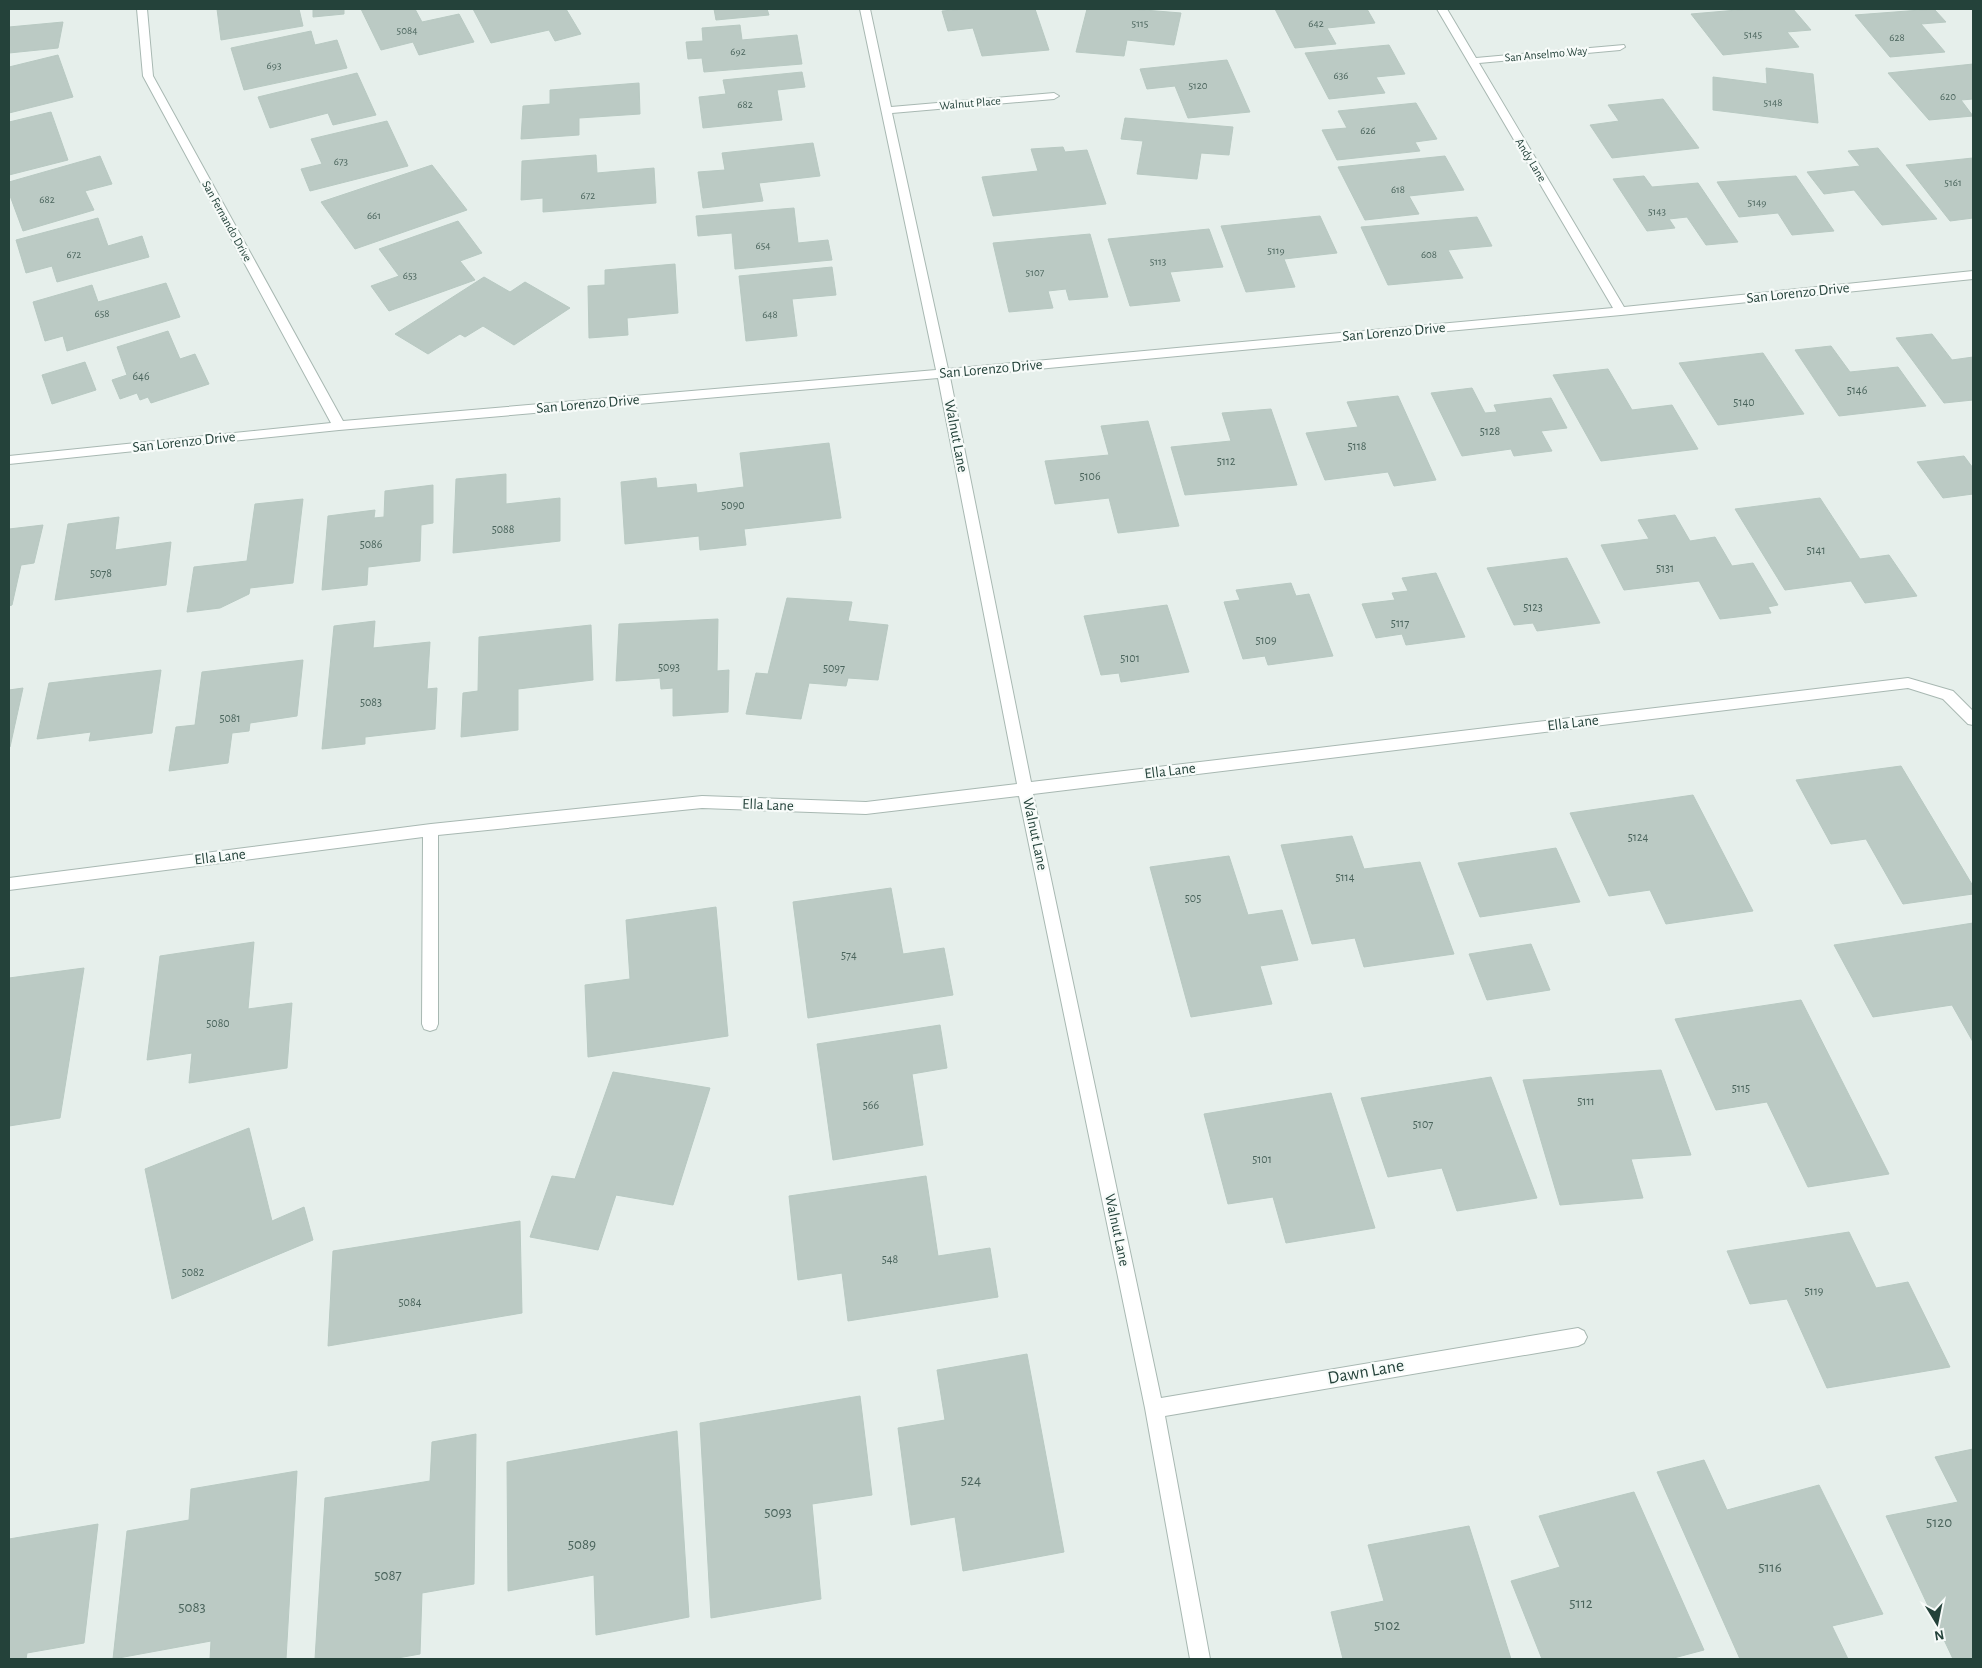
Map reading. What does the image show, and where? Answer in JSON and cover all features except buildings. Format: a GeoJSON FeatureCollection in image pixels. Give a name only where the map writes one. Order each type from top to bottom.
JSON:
{"type":"FeatureCollection","features":[{"type":"Feature","properties":{"kind":"street","name":"San Fernando Drive"},"geometry":{"type":"LineString","coordinates":[[142,9],[148,76],[339,426]]}},
{"type":"Feature","properties":{"kind":"street","name":"Walnut Lane"},"geometry":{"type":"LineString","coordinates":[[865,9],[943,374],[1025,788],[1154,1408],[1200,1659]]}},
{"type":"Feature","properties":{"kind":"street","name":"Andy Lane"},"geometry":{"type":"LineString","coordinates":[[1442,9],[1621,311]]}},
{"type":"Feature","properties":{"kind":"street","name":"San Anselmo Way"},"geometry":{"type":"LineString","coordinates":[[1472,61],[1620,48]]}},
{"type":"Feature","properties":{"kind":"street","name":"Walnut Place"},"geometry":{"type":"LineString","coordinates":[[887,110],[1054,96]]}},
{"type":"Feature","properties":{"kind":"street","name":"San Lorenzo Drive"},"geometry":{"type":"LineString","coordinates":[[9,460],[339,426],[943,374],[1621,311],[1973,275]]}},
{"type":"Feature","properties":{"kind":"street","name":"Ella Lane"},"geometry":{"type":"LineString","coordinates":[[9,884],[431,830],[702,802],[866,808],[1908,683],[1948,695],[1973,720]]}},
{"type":"Feature","properties":{"kind":"street"},"geometry":{"type":"LineString","coordinates":[[430,1024],[431,830]]}},
{"type":"Feature","properties":{"kind":"street","name":"Dawn Lane"},"geometry":{"type":"LineString","coordinates":[[1154,1408],[1578,1337]]}}]}
